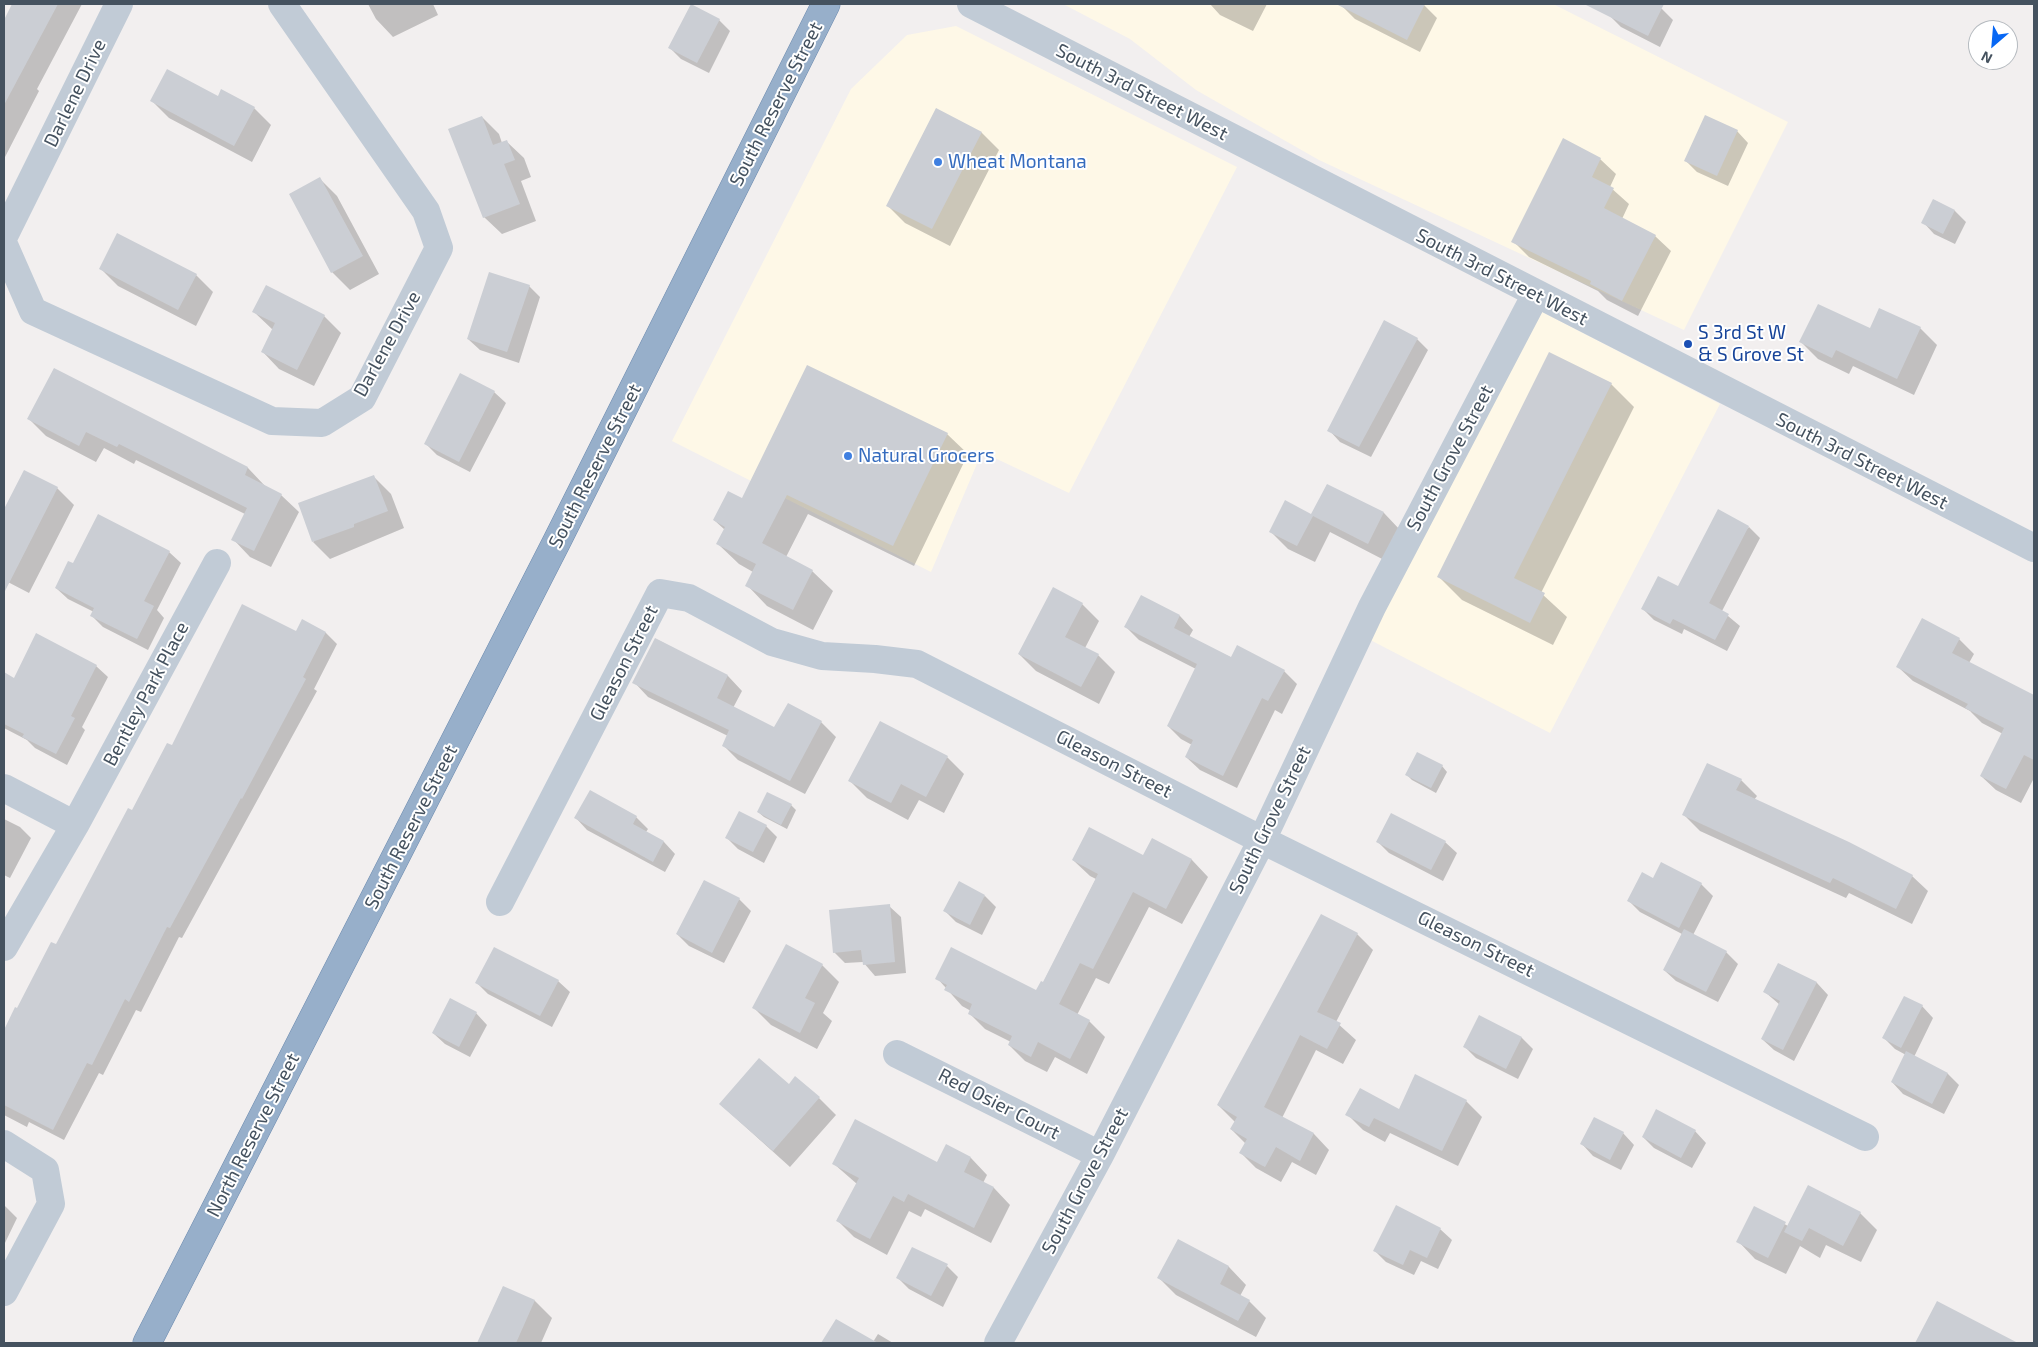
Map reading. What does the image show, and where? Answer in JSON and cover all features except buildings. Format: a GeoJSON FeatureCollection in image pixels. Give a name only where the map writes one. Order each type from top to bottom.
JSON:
{"type":"FeatureCollection","features":[{"type":"Feature","properties":{"kind":"highway","name":"South Reserve Street"},"geometry":{"type":"LineString","coordinates":[[360,926],[562,532],[826,4]]}},
{"type":"Feature","properties":{"kind":"highway","name":"North Reserve Street"},"geometry":{"type":"LineString","coordinates":[[147,1343],[360,926]]}},
{"type":"Feature","properties":{"kind":"street","name":"Darlene Drive"},"geometry":{"type":"LineString","coordinates":[[4,236],[119,4]]}},
{"type":"Feature","properties":{"kind":"street","name":"Darlene Drive"},"geometry":{"type":"LineString","coordinates":[[4,245],[33,311],[272,420],[322,423],[362,398],[439,248],[426,211],[282,4]]}},
{"type":"Feature","properties":{"kind":"street","name":"South 3rd Street West"},"geometry":{"type":"LineString","coordinates":[[970,4],[2034,548]]}},
{"type":"Feature","properties":{"kind":"street","name":"South Grove Street"},"geometry":{"type":"LineString","coordinates":[[998,1343],[1100,1155],[1262,840],[1372,607],[1536,294]]}},
{"type":"Feature","properties":{"kind":"street","name":"Bentley Park Place"},"geometry":{"type":"LineString","coordinates":[[4,948],[75,825],[217,563]]}},
{"type":"Feature","properties":{"kind":"street","name":"Gleason Street"},"geometry":{"type":"LineString","coordinates":[[500,902],[660,593],[689,598],[772,642],[822,656],[917,664],[1262,840],[1865,1136]]}},
{"type":"Feature","properties":{"kind":"street"},"geometry":{"type":"LineString","coordinates":[[4,788],[75,825]]}},
{"type":"Feature","properties":{"kind":"street","name":"Red Osier Court"},"geometry":{"type":"LineString","coordinates":[[897,1054],[1100,1155]]}},
{"type":"Feature","properties":{"kind":"street"},"geometry":{"type":"LineString","coordinates":[[4,1144],[44,1170],[51,1204],[4,1292]]}},
{"type":"Feature","properties":{"kind":"shaded area"},"geometry":{"type":"Polygon","coordinates":[[[1063,4],[1553,4],[1788,122],[1684,330],[1319,160],[1196,90],[1130,39],[1063,4]]]}},
{"type":"Feature","properties":{"kind":"shaded area"},"geometry":{"type":"Polygon","coordinates":[[[956,26],[1237,167],[1069,493],[982,452],[931,572],[672,441],[851,89],[907,35],[956,26]]]}},
{"type":"Feature","properties":{"kind":"shaded area"},"geometry":{"type":"Polygon","coordinates":[[[1521,301],[1720,404],[1550,733],[1351,630],[1521,301]]]}},
{"type":"Feature","properties":{"kind":"place","name":"Wheat Montana"},"geometry":{"type":"Point","coordinates":[938,162]}},
{"type":"Feature","properties":{"kind":"place","name":"S 3rd St W & S Grove St"},"geometry":{"type":"Point","coordinates":[1688,344]}},
{"type":"Feature","properties":{"kind":"place","name":"Natural Grocers"},"geometry":{"type":"Point","coordinates":[848,456]}}]}
